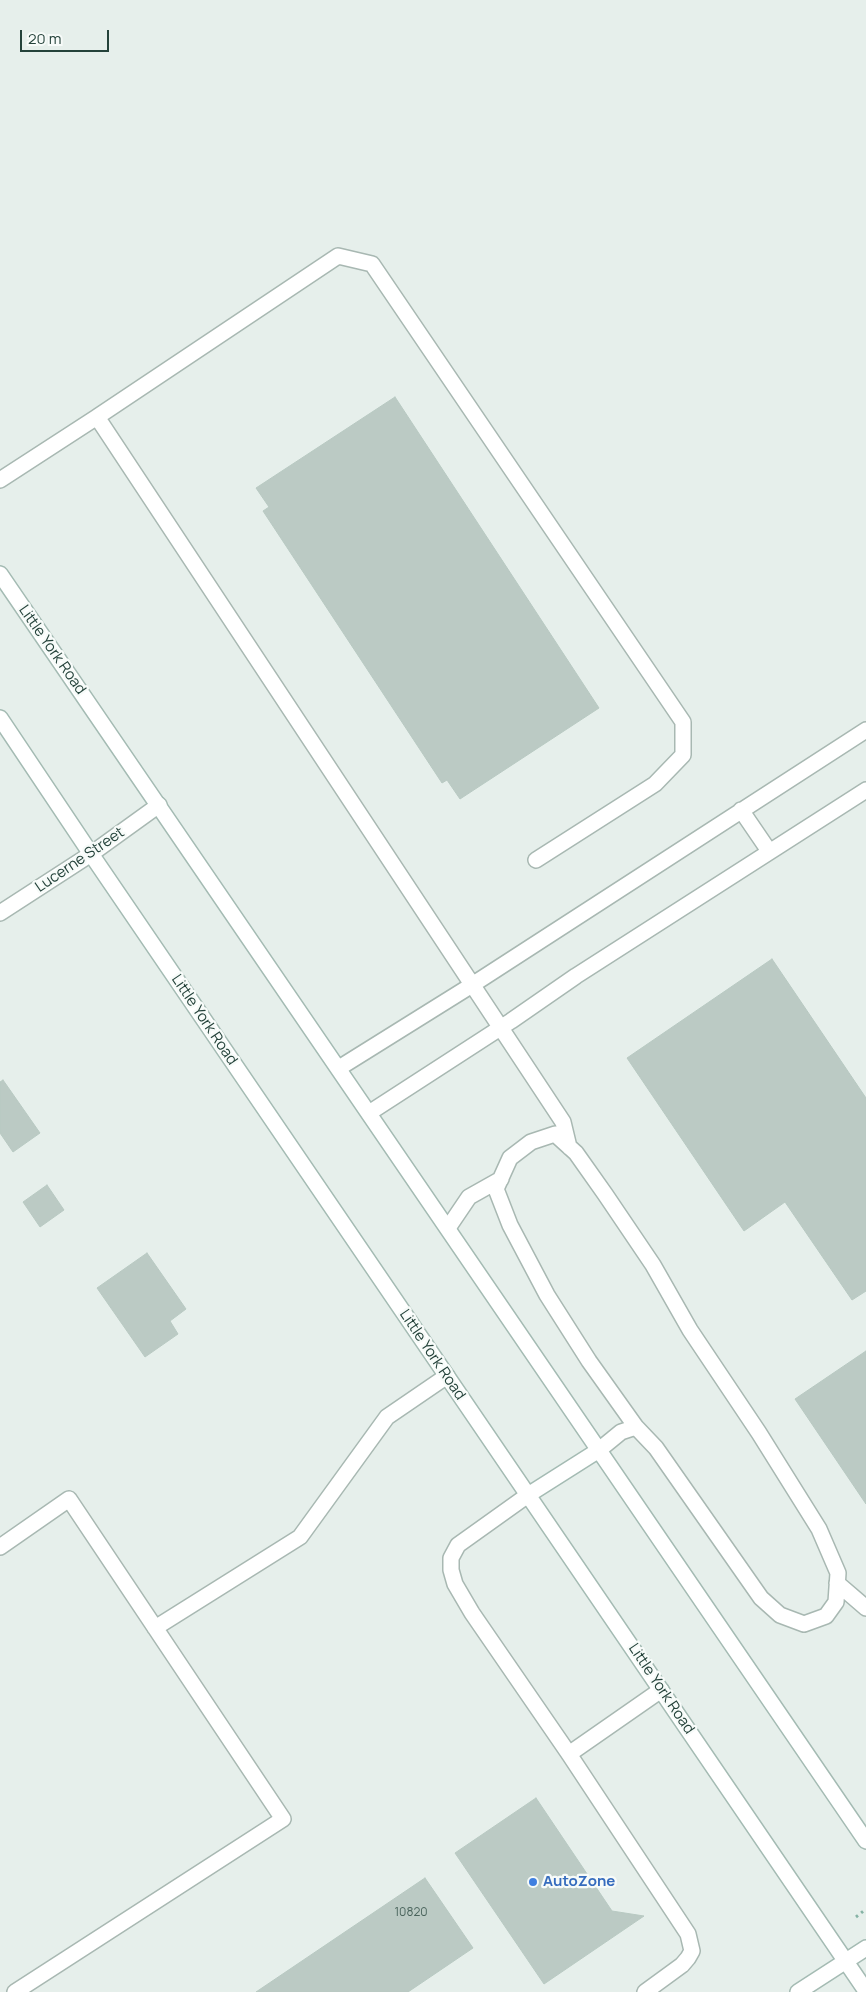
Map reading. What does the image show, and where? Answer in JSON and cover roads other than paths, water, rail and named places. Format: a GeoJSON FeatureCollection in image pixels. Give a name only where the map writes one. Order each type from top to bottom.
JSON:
{"type":"FeatureCollection","features":[{"type":"Feature","properties":{"kind":"main road"},"geometry":{"type":"LineString","coordinates":[[0,480],[338,256],[372,264],[683,722],[683,755],[655,784],[536,860]]}},
{"type":"Feature","properties":{"kind":"main road"},"geometry":{"type":"LineString","coordinates":[[97,416],[563,1122],[569,1147]]}},
{"type":"Feature","properties":{"kind":"main road","name":"Little York Road"},"geometry":{"type":"LineString","coordinates":[[0,574],[866,1841]]}},
{"type":"Feature","properties":{"kind":"main road","name":"Little York Road"},"geometry":{"type":"LineString","coordinates":[[0,718],[866,1991]]}},
{"type":"Feature","properties":{"kind":"main road"},"geometry":{"type":"LineString","coordinates":[[339,1068],[472,985],[866,730]]}},
{"type":"Feature","properties":{"kind":"main road"},"geometry":{"type":"LineString","coordinates":[[369,1113],[576,976],[649,931],[769,851],[866,790]]}},
{"type":"Feature","properties":{"kind":"main road","name":"Lucerne Street"},"geometry":{"type":"LineString","coordinates":[[0,913],[91,854],[159,805]]}},
{"type":"Feature","properties":{"kind":"main road"},"geometry":{"type":"LineString","coordinates":[[741,810],[769,851]]}},
{"type":"Feature","properties":{"kind":"main road"},"geometry":{"type":"LineString","coordinates":[[555,1134],[569,1147],[576,1153],[606,1194],[653,1265],[690,1330],[759,1433],[814,1521],[838,1573],[836,1602],[826,1616],[804,1624],[780,1614],[761,1598],[656,1448],[636,1426],[589,1360],[547,1295],[510,1225],[496,1189],[510,1158],[530,1142],[555,1134]]}},
{"type":"Feature","properties":{"kind":"main road"},"geometry":{"type":"LineString","coordinates":[[448,1228],[469,1197],[501,1178]]}},
{"type":"Feature","properties":{"kind":"main road"},"geometry":{"type":"LineString","coordinates":[[155,1628],[300,1537],[387,1417],[447,1376]]}},
{"type":"Feature","properties":{"kind":"main road"},"geometry":{"type":"LineString","coordinates":[[636,1426],[621,1432],[599,1450],[528,1495],[458,1545],[451,1558],[451,1570],[454,1584],[462,1598],[569,1754],[688,1934],[692,1951],[682,1965],[645,1992]]}},
{"type":"Feature","properties":{"kind":"main road"},"geometry":{"type":"LineString","coordinates":[[0,1547],[69,1499],[283,1819],[15,1992]]}},
{"type":"Feature","properties":{"kind":"main road"},"geometry":{"type":"LineString","coordinates":[[837,1583],[866,1608]]}},
{"type":"Feature","properties":{"kind":"main road"},"geometry":{"type":"LineString","coordinates":[[569,1754],[661,1690]]}},
{"type":"Feature","properties":{"kind":"main road"},"geometry":{"type":"LineString","coordinates":[[798,1992],[866,1948]]}},
{"type":"Feature","properties":{"kind":"place","name":"AutoZone"},"geometry":{"type":"Point","coordinates":[533,1882]}}]}
